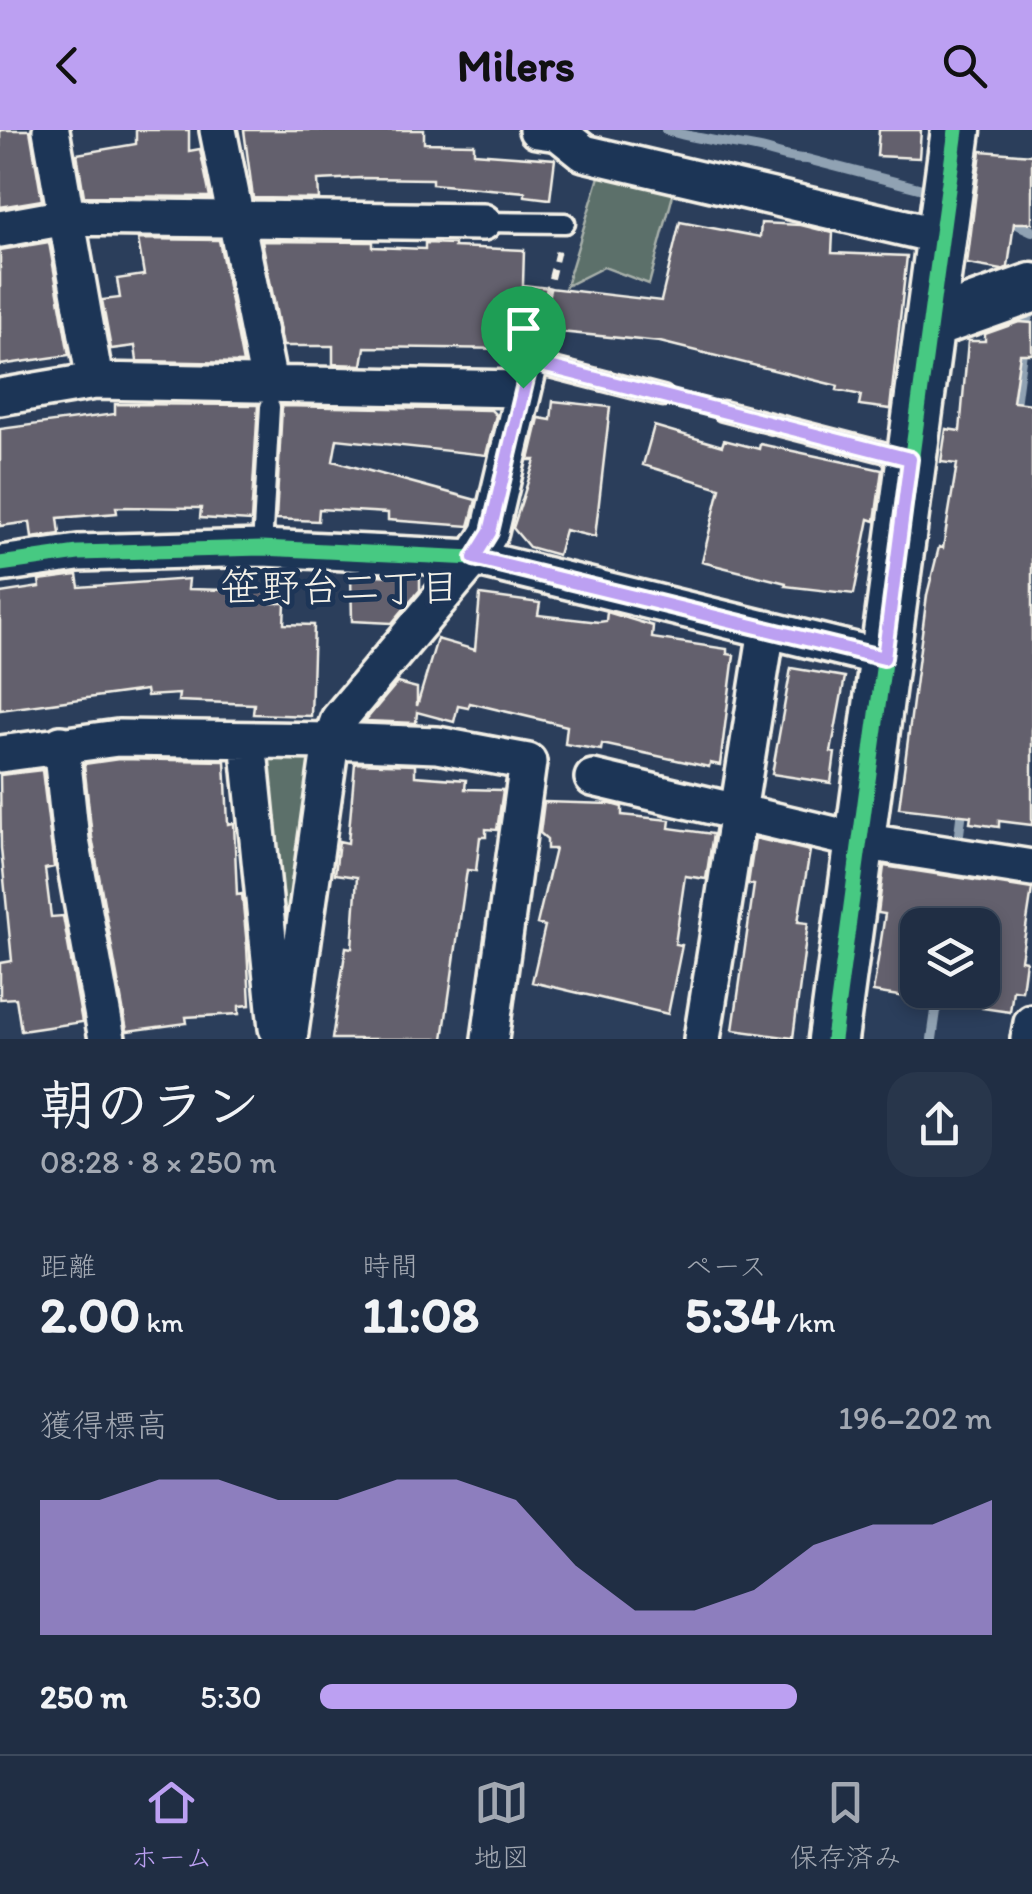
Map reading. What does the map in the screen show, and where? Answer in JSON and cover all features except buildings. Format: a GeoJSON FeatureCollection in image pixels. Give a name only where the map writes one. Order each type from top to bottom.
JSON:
{"type":"FeatureCollection","features":[{"type":"Feature","properties":{"kind":"street"},"geometry":{"type":"LineString","coordinates":[[51,130],[95,381]]}},
{"type":"Feature","properties":{"kind":"street"},"geometry":{"type":"LineString","coordinates":[[218,130],[270,395]]}},
{"type":"Feature","properties":{"kind":"street"},"geometry":{"type":"LineString","coordinates":[[537,130],[559,133],[584,153],[944,236]]}},
{"type":"Feature","properties":{"kind":"street"},"geometry":{"type":"LineString","coordinates":[[833,1039],[956,130]]}},
{"type":"Feature","properties":{"kind":"street"},"geometry":{"type":"LineString","coordinates":[[0,229],[66,218],[484,222]]}},
{"type":"Feature","properties":{"kind":"street"},"geometry":{"type":"LineString","coordinates":[[930,324],[1032,288]]}},
{"type":"Feature","properties":{"kind":"street"},"geometry":{"type":"LineString","coordinates":[[0,397],[95,381],[270,395],[526,376],[490,532],[474,558],[339,719],[332,740],[290,1039]]}},
{"type":"Feature","properties":{"kind":"street"},"geometry":{"type":"LineString","coordinates":[[0,564],[78,552],[262,548],[474,558],[884,658]]}},
{"type":"Feature","properties":{"kind":"street"},"geometry":{"type":"LineString","coordinates":[[702,1039],[767,630]]}},
{"type":"Feature","properties":{"kind":"street"},"geometry":{"type":"LineString","coordinates":[[0,754],[118,738],[332,740],[438,746],[528,762],[490,1039]]}},
{"type":"Feature","properties":{"kind":"street"},"geometry":{"type":"LineString","coordinates":[[248,740],[278,1039]]}},
{"type":"Feature","properties":{"kind":"street"},"geometry":{"type":"LineString","coordinates":[[61,744],[71,840],[106,1039]]}},
{"type":"Feature","properties":{"kind":"street"},"geometry":{"type":"LineString","coordinates":[[592,778],[860,841],[1032,868]]}},
{"type":"Feature","properties":{"kind":"street"},"geometry":{"type":"LineString","coordinates":[[1030,1039],[1032,1023]]}},
{"type":"Feature","properties":{"kind":"lane"},"geometry":{"type":"LineString","coordinates":[[484,222],[566,223]]}},
{"type":"Feature","properties":{"kind":"lane"},"geometry":{"type":"LineString","coordinates":[[526,376],[663,396]]}},
{"type":"Feature","properties":{"kind":"lane"},"geometry":{"type":"LineString","coordinates":[[262,548],[270,395]]}},
{"type":"Feature","properties":{"kind":"lane"},"geometry":{"type":"LineString","coordinates":[[723,412],[910,459]]}},
{"type":"Feature","properties":{"kind":"path"},"geometry":{"type":"LineString","coordinates":[[526,376],[566,223]]}},
{"type":"Feature","properties":{"kind":"green space"},"geometry":{"type":"Polygon","coordinates":[[[601,170],[674,191],[649,284],[604,267],[566,286],[601,170]]]}},
{"type":"Feature","properties":{"kind":"green space"},"geometry":{"type":"Polygon","coordinates":[[[317,753],[284,971],[263,757],[317,753]]]}},
{"type":"Feature","properties":{"kind":"waterway"},"geometry":{"type":"LineString","coordinates":[[666,130],[807,159],[934,192]]}},
{"type":"Feature","properties":{"kind":"waterway"},"geometry":{"type":"LineString","coordinates":[[1004,218],[1032,231]]}},
{"type":"Feature","properties":{"kind":"waterway"},"geometry":{"type":"LineString","coordinates":[[1014,413],[1026,321],[1032,311]]}},
{"type":"Feature","properties":{"kind":"waterway"},"geometry":{"type":"LineString","coordinates":[[952,889],[963,802]]}},
{"type":"Feature","properties":{"kind":"waterway"},"geometry":{"type":"LineString","coordinates":[[932,1039],[936,1008]]}},
{"type":"Feature","properties":{"kind":"cycle path"},"geometry":{"type":"LineString","coordinates":[[833,1039],[956,130]]}},
{"type":"Feature","properties":{"kind":"cycle path"},"geometry":{"type":"LineString","coordinates":[[0,564],[78,553],[262,548],[474,558],[884,658]]}},
{"type":"Feature","properties":{"kind":"district","name":"笹野台二丁目"},"geometry":{"type":"Point","coordinates":[340,587]}},
{"type":"Feature","properties":{"kind":"route"},"geometry":{"type":"LineString","coordinates":[[530,362],[910,459],[884,658],[474,558],[490,532],[523,388],[530,362]]}}]}
